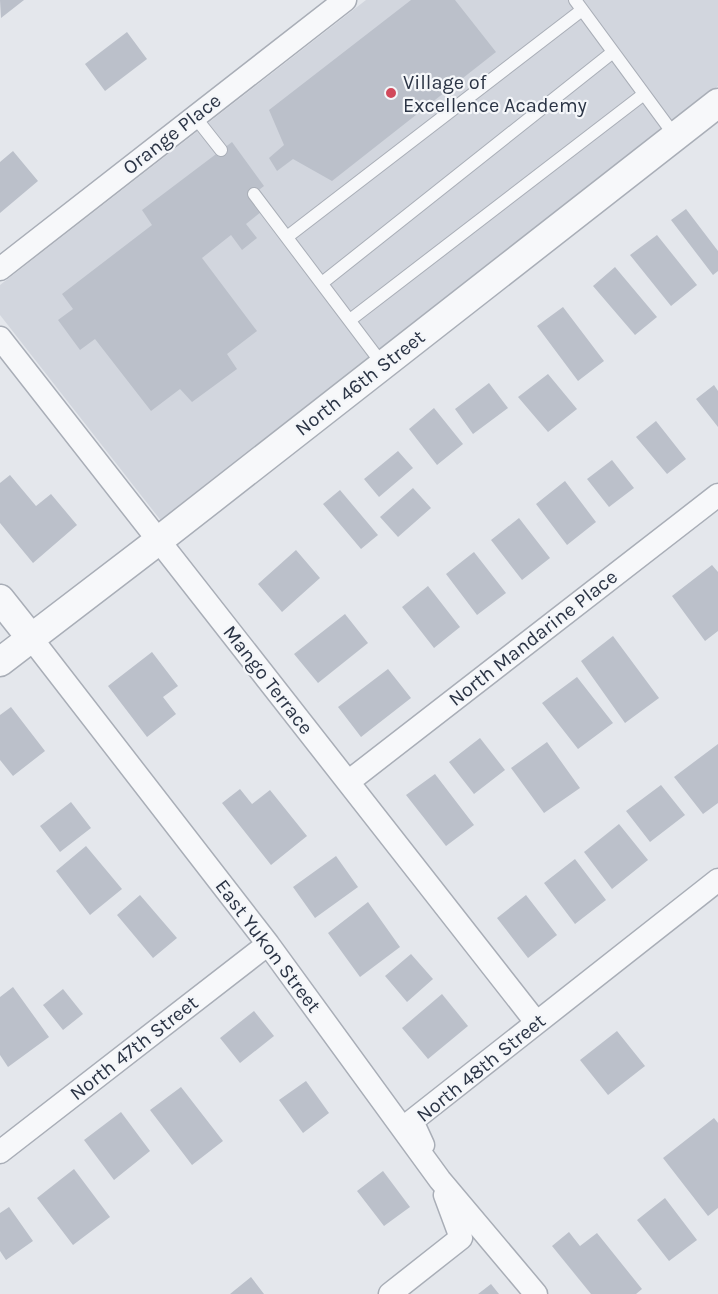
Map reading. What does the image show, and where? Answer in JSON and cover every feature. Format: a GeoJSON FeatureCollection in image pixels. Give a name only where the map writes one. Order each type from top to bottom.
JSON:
{"type":"FeatureCollection","features":[{"type":"Feature","properties":{"kind":"street","name":"Orange Place"},"geometry":{"type":"LineString","coordinates":[[0,269],[345,0]]}},
{"type":"Feature","properties":{"kind":"street","name":"North 46th Street"},"geometry":{"type":"LineString","coordinates":[[0,662],[718,103]]}},
{"type":"Feature","properties":{"kind":"street","name":"Mango Terrace"},"geometry":{"type":"LineString","coordinates":[[0,338],[536,1022]]}},
{"type":"Feature","properties":{"kind":"street","name":"North Mandarine Place"},"geometry":{"type":"LineString","coordinates":[[348,782],[718,495]]}},
{"type":"Feature","properties":{"kind":"street","name":"East Yukon Street"},"geometry":{"type":"LineString","coordinates":[[0,599],[268,944],[440,1180],[536,1294]]}},
{"type":"Feature","properties":{"kind":"street","name":"North 48th Street"},"geometry":{"type":"LineString","coordinates":[[390,1294],[461,1238],[440,1180],[412,1121],[718,880]]}},
{"type":"Feature","properties":{"kind":"street","name":"North 47th Street"},"geometry":{"type":"LineString","coordinates":[[0,1152],[268,944]]}},
{"type":"Feature","properties":{"kind":"lane"},"geometry":{"type":"LineString","coordinates":[[287,237],[579,5],[675,136]]}},
{"type":"Feature","properties":{"kind":"lane"},"geometry":{"type":"LineString","coordinates":[[322,283],[613,52]]}},
{"type":"Feature","properties":{"kind":"lane"},"geometry":{"type":"LineString","coordinates":[[350,320],[644,94]]}},
{"type":"Feature","properties":{"kind":"lane"},"geometry":{"type":"LineString","coordinates":[[195,117],[221,150]]}},
{"type":"Feature","properties":{"kind":"lane"},"geometry":{"type":"LineString","coordinates":[[254,194],[383,365]]}},
{"type":"Feature","properties":{"kind":"shaded area"},"geometry":{"type":"Polygon","coordinates":[[[366,0],[718,0],[718,86],[162,522],[0,315],[0,285],[366,0]]]}},
{"type":"Feature","properties":{"kind":"building"},"geometry":{"type":"Polygon","coordinates":[[[0,0],[24,0],[1,18],[0,0]]]}},
{"type":"Feature","properties":{"kind":"building"},"geometry":{"type":"Polygon","coordinates":[[[411,0],[455,0],[496,52],[332,181],[293,159],[277,171],[269,158],[284,145],[269,110],[411,0]]]}},
{"type":"Feature","properties":{"kind":"building"},"geometry":{"type":"Polygon","coordinates":[[[127,32],[147,59],[105,91],[85,64],[127,32]]]}},
{"type":"Feature","properties":{"kind":"building"},"geometry":{"type":"Polygon","coordinates":[[[232,142],[264,186],[250,197],[261,212],[246,224],[257,238],[242,250],[231,235],[202,258],[257,331],[227,354],[237,369],[192,402],[180,389],[151,411],[95,339],[80,350],[58,320],[73,309],[62,294],[152,225],[142,210],[232,142]]]}},
{"type":"Feature","properties":{"kind":"building"},"geometry":{"type":"Polygon","coordinates":[[[13,151],[38,181],[0,213],[0,162],[13,151]]]}},
{"type":"Feature","properties":{"kind":"building"},"geometry":{"type":"Polygon","coordinates":[[[686,209],[718,251],[718,271],[713,275],[671,220],[686,209]]]}},
{"type":"Feature","properties":{"kind":"building"},"geometry":{"type":"Polygon","coordinates":[[[657,235],[697,285],[671,306],[630,255],[657,235]]]}},
{"type":"Feature","properties":{"kind":"building"},"geometry":{"type":"Polygon","coordinates":[[[615,267],[657,317],[635,335],[593,286],[615,267]]]}},
{"type":"Feature","properties":{"kind":"building"},"geometry":{"type":"Polygon","coordinates":[[[563,307],[604,361],[578,381],[537,326],[563,307]]]}},
{"type":"Feature","properties":{"kind":"building"},"geometry":{"type":"Polygon","coordinates":[[[548,374],[577,409],[548,432],[518,397],[548,374]]]}},
{"type":"Feature","properties":{"kind":"building"},"geometry":{"type":"Polygon","coordinates":[[[489,383],[508,408],[473,434],[455,409],[489,383]]]}},
{"type":"Feature","properties":{"kind":"building"},"geometry":{"type":"Polygon","coordinates":[[[714,385],[718,391],[718,427],[696,399],[714,385]]]}},
{"type":"Feature","properties":{"kind":"building"},"geometry":{"type":"Polygon","coordinates":[[[434,408],[463,444],[437,465],[409,429],[434,408]]]}},
{"type":"Feature","properties":{"kind":"building"},"geometry":{"type":"Polygon","coordinates":[[[656,421],[686,459],[667,474],[636,437],[656,421]]]}},
{"type":"Feature","properties":{"kind":"building"},"geometry":{"type":"Polygon","coordinates":[[[398,451],[413,468],[379,497],[364,479],[398,451]]]}},
{"type":"Feature","properties":{"kind":"building"},"geometry":{"type":"Polygon","coordinates":[[[612,460],[634,488],[609,507],[587,479],[612,460]]]}},
{"type":"Feature","properties":{"kind":"building"},"geometry":{"type":"Polygon","coordinates":[[[10,475],[36,506],[51,494],[77,525],[33,563],[0,523],[0,483],[10,475]]]}},
{"type":"Feature","properties":{"kind":"building"},"geometry":{"type":"Polygon","coordinates":[[[565,481],[596,522],[567,545],[536,504],[565,481]]]}},
{"type":"Feature","properties":{"kind":"building"},"geometry":{"type":"Polygon","coordinates":[[[413,488],[431,508],[398,537],[380,517],[413,488]]]}},
{"type":"Feature","properties":{"kind":"building"},"geometry":{"type":"Polygon","coordinates":[[[340,490],[378,535],[361,549],[323,504],[340,490]]]}},
{"type":"Feature","properties":{"kind":"building"},"geometry":{"type":"Polygon","coordinates":[[[519,518],[550,558],[522,580],[491,540],[519,518]]]}},
{"type":"Feature","properties":{"kind":"building"},"geometry":{"type":"Polygon","coordinates":[[[296,550],[320,578],[282,612],[258,584],[296,550]]]}},
{"type":"Feature","properties":{"kind":"building"},"geometry":{"type":"Polygon","coordinates":[[[474,552],[506,593],[477,615],[446,574],[474,552]]]}},
{"type":"Feature","properties":{"kind":"building"},"geometry":{"type":"Polygon","coordinates":[[[712,565],[718,572],[718,631],[705,641],[672,596],[712,565]]]}},
{"type":"Feature","properties":{"kind":"building"},"geometry":{"type":"Polygon","coordinates":[[[428,586],[460,627],[434,648],[402,607],[428,586]]]}},
{"type":"Feature","properties":{"kind":"building"},"geometry":{"type":"Polygon","coordinates":[[[345,614],[368,643],[318,683],[294,654],[345,614]]]}},
{"type":"Feature","properties":{"kind":"building"},"geometry":{"type":"Polygon","coordinates":[[[613,636],[659,698],[625,723],[581,661],[613,636]]]}},
{"type":"Feature","properties":{"kind":"building"},"geometry":{"type":"Polygon","coordinates":[[[152,652],[178,686],[163,697],[176,714],[147,737],[108,686],[152,652]]]}},
{"type":"Feature","properties":{"kind":"building"},"geometry":{"type":"Polygon","coordinates":[[[388,669],[411,698],[361,737],[338,707],[388,669]]]}},
{"type":"Feature","properties":{"kind":"building"},"geometry":{"type":"Polygon","coordinates":[[[577,677],[613,723],[578,749],[542,703],[577,677]]]}},
{"type":"Feature","properties":{"kind":"building"},"geometry":{"type":"Polygon","coordinates":[[[11,707],[45,751],[13,776],[0,760],[0,715],[11,707]]]}},
{"type":"Feature","properties":{"kind":"building"},"geometry":{"type":"Polygon","coordinates":[[[480,738],[505,770],[474,794],[449,762],[480,738]]]}},
{"type":"Feature","properties":{"kind":"building"},"geometry":{"type":"Polygon","coordinates":[[[547,742],[580,788],[544,813],[511,768],[547,742]]]}},
{"type":"Feature","properties":{"kind":"building"},"geometry":{"type":"Polygon","coordinates":[[[718,744],[718,803],[703,814],[674,777],[718,744]]]}},
{"type":"Feature","properties":{"kind":"building"},"geometry":{"type":"Polygon","coordinates":[[[435,774],[474,825],[446,846],[406,795],[435,774]]]}},
{"type":"Feature","properties":{"kind":"building"},"geometry":{"type":"Polygon","coordinates":[[[661,785],[685,815],[650,842],[626,811],[661,785]]]}},
{"type":"Feature","properties":{"kind":"building"},"geometry":{"type":"Polygon","coordinates":[[[240,789],[252,804],[270,790],[307,836],[271,865],[222,803],[240,789]]]}},
{"type":"Feature","properties":{"kind":"building"},"geometry":{"type":"Polygon","coordinates":[[[71,802],[91,828],[60,852],[40,826],[71,802]]]}},
{"type":"Feature","properties":{"kind":"building"},"geometry":{"type":"Polygon","coordinates":[[[619,824],[648,860],[612,889],[584,852],[619,824]]]}},
{"type":"Feature","properties":{"kind":"building"},"geometry":{"type":"Polygon","coordinates":[[[86,846],[122,889],[90,915],[56,871],[86,846]]]}},
{"type":"Feature","properties":{"kind":"building"},"geometry":{"type":"Polygon","coordinates":[[[336,856],[358,887],[315,918],[293,887],[336,856]]]}},
{"type":"Feature","properties":{"kind":"building"},"geometry":{"type":"Polygon","coordinates":[[[575,859],[606,900],[575,924],[544,883],[575,859]]]}},
{"type":"Feature","properties":{"kind":"building"},"geometry":{"type":"Polygon","coordinates":[[[140,895],[177,938],[153,958],[117,915],[140,895]]]}},
{"type":"Feature","properties":{"kind":"building"},"geometry":{"type":"Polygon","coordinates":[[[526,895],[557,935],[528,958],[497,918],[526,895]]]}},
{"type":"Feature","properties":{"kind":"building"},"geometry":{"type":"Polygon","coordinates":[[[368,902],[400,947],[360,977],[328,933],[368,902]]]}},
{"type":"Feature","properties":{"kind":"building"},"geometry":{"type":"Polygon","coordinates":[[[411,954],[433,979],[407,1002],[385,976],[411,954]]]}},
{"type":"Feature","properties":{"kind":"building"},"geometry":{"type":"Polygon","coordinates":[[[13,987],[49,1037],[8,1067],[0,1055],[0,997],[13,987]]]}},
{"type":"Feature","properties":{"kind":"building"},"geometry":{"type":"Polygon","coordinates":[[[63,989],[83,1014],[63,1030],[43,1005],[63,989]]]}},
{"type":"Feature","properties":{"kind":"building"},"geometry":{"type":"Polygon","coordinates":[[[442,994],[468,1026],[428,1059],[402,1028],[442,994]]]}},
{"type":"Feature","properties":{"kind":"building"},"geometry":{"type":"Polygon","coordinates":[[[254,1011],[274,1036],[240,1063],[220,1038],[254,1011]]]}},
{"type":"Feature","properties":{"kind":"building"},"geometry":{"type":"Polygon","coordinates":[[[617,1031],[645,1066],[608,1095],[580,1060],[617,1031]]]}},
{"type":"Feature","properties":{"kind":"building"},"geometry":{"type":"Polygon","coordinates":[[[306,1081],[329,1113],[303,1133],[279,1100],[306,1081]]]}},
{"type":"Feature","properties":{"kind":"building"},"geometry":{"type":"Polygon","coordinates":[[[181,1087],[223,1141],[192,1165],[150,1110],[181,1087]]]}},
{"type":"Feature","properties":{"kind":"building"},"geometry":{"type":"Polygon","coordinates":[[[121,1112],[150,1151],[114,1180],[84,1140],[121,1112]]]}},
{"type":"Feature","properties":{"kind":"building"},"geometry":{"type":"Polygon","coordinates":[[[714,1118],[718,1123],[718,1208],[708,1216],[663,1158],[714,1118]]]}},
{"type":"Feature","properties":{"kind":"building"},"geometry":{"type":"Polygon","coordinates":[[[74,1169],[110,1217],[73,1245],[37,1198],[74,1169]]]}},
{"type":"Feature","properties":{"kind":"building"},"geometry":{"type":"Polygon","coordinates":[[[383,1171],[410,1207],[384,1226],[357,1191],[383,1171]]]}},
{"type":"Feature","properties":{"kind":"building"},"geometry":{"type":"Polygon","coordinates":[[[665,1198],[697,1240],[669,1261],[637,1220],[665,1198]]]}},
{"type":"Feature","properties":{"kind":"building"},"geometry":{"type":"Polygon","coordinates":[[[9,1207],[33,1241],[6,1260],[0,1251],[0,1213],[9,1207]]]}},
{"type":"Feature","properties":{"kind":"building"},"geometry":{"type":"Polygon","coordinates":[[[569,1232],[580,1246],[597,1233],[642,1289],[636,1294],[591,1294],[552,1246],[569,1232]]]}},
{"type":"Feature","properties":{"kind":"building"},"geometry":{"type":"Polygon","coordinates":[[[251,1277],[264,1294],[230,1294],[251,1277]]]}},
{"type":"Feature","properties":{"kind":"building"},"geometry":{"type":"Polygon","coordinates":[[[491,1284],[499,1294],[478,1294],[491,1284]]]}},
{"type":"Feature","properties":{"kind":"place","name":"Village of Excellence Academy"},"geometry":{"type":"Point","coordinates":[391,93]}}]}
